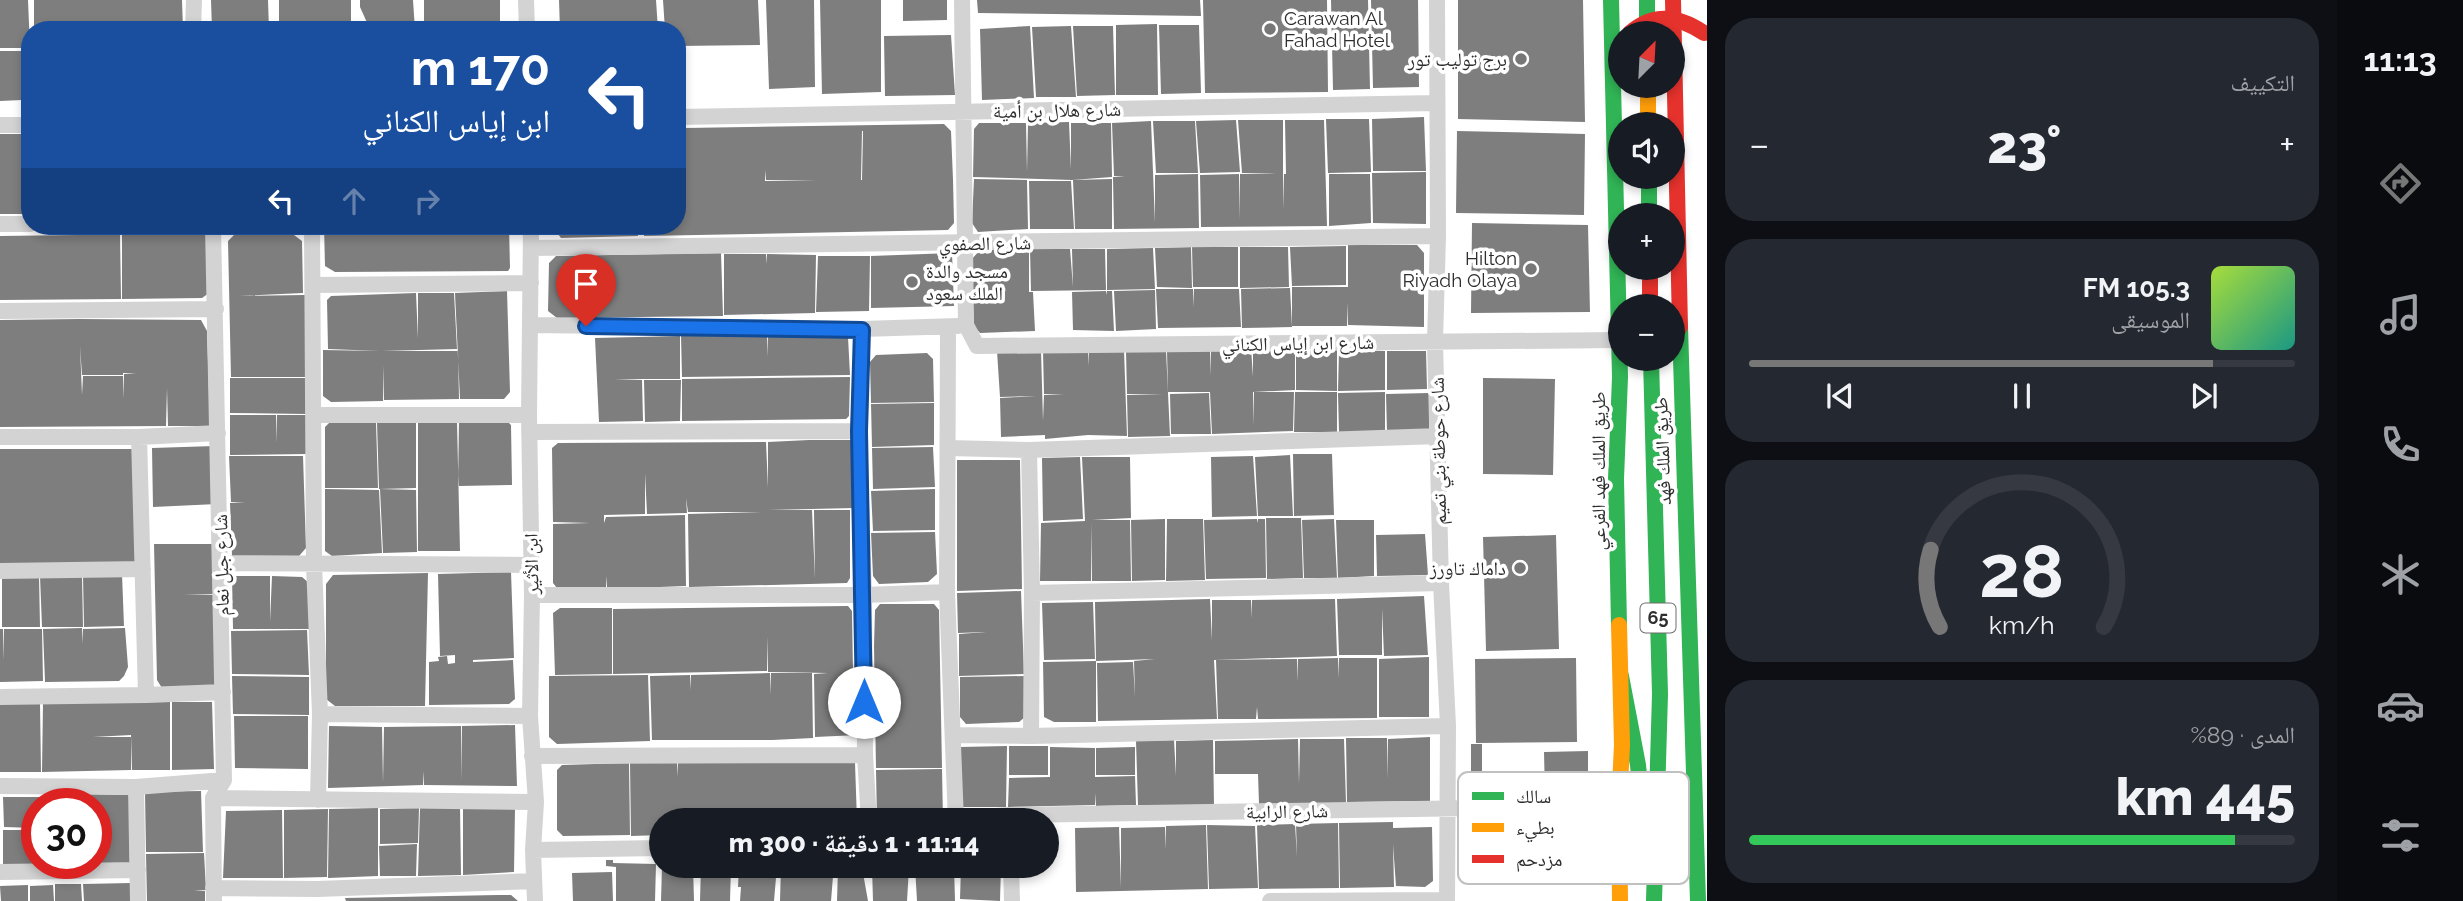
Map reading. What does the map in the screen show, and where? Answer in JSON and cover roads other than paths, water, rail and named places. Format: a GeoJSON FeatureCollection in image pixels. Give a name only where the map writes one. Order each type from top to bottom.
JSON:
{"type":"FeatureCollection","features":[{"type":"Feature","properties":{"kind":"main road","name":"طريق الملك فهد الفرعي"},"geometry":{"type":"LineString","coordinates":[[1611,0],[1612,21]]}},
{"type":"Feature","properties":{"kind":"main road"},"geometry":{"type":"LineString","coordinates":[[1647,0],[1647,21]]}},
{"type":"Feature","properties":{"kind":"main road","name":"طريق الملك فهد"},"geometry":{"type":"LineString","coordinates":[[1673,0],[1681,377],[1698,901]]}},
{"type":"Feature","properties":{"kind":"main road"},"geometry":{"type":"LineString","coordinates":[[1648,21],[1663,16],[1677,18],[1691,23],[1705,36]]}},
{"type":"Feature","properties":{"kind":"main road","name":"طريق الملك فهد الفرعي"},"geometry":{"type":"LineString","coordinates":[[1614,98],[1618,294]]}},
{"type":"Feature","properties":{"kind":"main road","name":"طريق الملك فهد الفرعي"},"geometry":{"type":"LineString","coordinates":[[1618,371],[1616,479],[1621,676],[1620,772]]}},
{"type":"Feature","properties":{"kind":"main road","name":"طريق الملك فهد"},"geometry":{"type":"LineString","coordinates":[[1651,371],[1660,694],[1658,772]]}},
{"type":"Feature","properties":{"kind":"main road"},"geometry":{"type":"LineString","coordinates":[[1621,676],[1639,772]]}},
{"type":"Feature","properties":{"kind":"street"},"geometry":{"type":"LineString","coordinates":[[193,21],[194,0]]}},
{"type":"Feature","properties":{"kind":"street"},"geometry":{"type":"LineString","coordinates":[[526,0],[527,21]]}},
{"type":"Feature","properties":{"kind":"street"},"geometry":{"type":"LineString","coordinates":[[530,325],[862,330],[966,326],[962,0]]}},
{"type":"Feature","properties":{"kind":"street","name":"شارع حوطة بني تميم"},"geometry":{"type":"LineString","coordinates":[[1437,0],[1438,236],[1435,341],[1440,583],[1448,726],[1447,900]]}},
{"type":"Feature","properties":{"kind":"street","name":"شارع هلال بن أمية"},"geometry":{"type":"LineString","coordinates":[[686,117],[1437,103]]}},
{"type":"Feature","properties":{"kind":"street"},"geometry":{"type":"LineString","coordinates":[[0,125],[21,125]]}},
{"type":"Feature","properties":{"kind":"street"},"geometry":{"type":"LineString","coordinates":[[0,224],[21,224]]}},
{"type":"Feature","properties":{"kind":"street","name":"شارع جبل نعام"},"geometry":{"type":"LineString","coordinates":[[213,235],[224,780]]}},
{"type":"Feature","properties":{"kind":"street"},"geometry":{"type":"LineString","coordinates":[[312,235],[314,564],[320,714],[318,800]]}},
{"type":"Feature","properties":{"kind":"street","name":"ابن الأثير"},"geometry":{"type":"LineString","coordinates":[[531,235],[530,716],[536,802],[533,850],[535,901]]}},
{"type":"Feature","properties":{"kind":"street","name":"شارع الصفوي"},"geometry":{"type":"LineString","coordinates":[[531,248],[1438,236]]}},
{"type":"Feature","properties":{"kind":"street"},"geometry":{"type":"LineString","coordinates":[[313,285],[531,283]]}},
{"type":"Feature","properties":{"kind":"street"},"geometry":{"type":"LineString","coordinates":[[0,311],[216,309]]}},
{"type":"Feature","properties":{"kind":"street","name":"شارع ابن إياس الكناني"},"geometry":{"type":"LineString","coordinates":[[966,326],[977,346],[1608,340]]}},
{"type":"Feature","properties":{"kind":"street"},"geometry":{"type":"LineString","coordinates":[[948,327],[947,592],[956,808]]}},
{"type":"Feature","properties":{"kind":"street"},"geometry":{"type":"LineString","coordinates":[[862,330],[859,431],[868,808]]}},
{"type":"Feature","properties":{"kind":"street"},"geometry":{"type":"LineString","coordinates":[[314,415],[529,415]]}},
{"type":"Feature","properties":{"kind":"street"},"geometry":{"type":"LineString","coordinates":[[529,432],[859,431]]}},
{"type":"Feature","properties":{"kind":"street"},"geometry":{"type":"LineString","coordinates":[[0,437],[139,437],[218,433]]}},
{"type":"Feature","properties":{"kind":"street"},"geometry":{"type":"LineString","coordinates":[[949,448],[1028,450],[1439,436]]}},
{"type":"Feature","properties":{"kind":"street"},"geometry":{"type":"LineString","coordinates":[[139,437],[146,695]]}},
{"type":"Feature","properties":{"kind":"street"},"geometry":{"type":"LineString","coordinates":[[1028,450],[1032,593],[1031,736]]}},
{"type":"Feature","properties":{"kind":"street"},"geometry":{"type":"LineString","coordinates":[[221,563],[530,565]]}},
{"type":"Feature","properties":{"kind":"street"},"geometry":{"type":"LineString","coordinates":[[0,570],[143,569]]}},
{"type":"Feature","properties":{"kind":"street"},"geometry":{"type":"LineString","coordinates":[[1032,593],[1440,583]]}},
{"type":"Feature","properties":{"kind":"street"},"geometry":{"type":"LineString","coordinates":[[532,594],[864,595],[947,592]]}},
{"type":"Feature","properties":{"kind":"street"},"geometry":{"type":"LineString","coordinates":[[0,697],[223,692]]}},
{"type":"Feature","properties":{"kind":"street"},"geometry":{"type":"LineString","coordinates":[[320,714],[530,716]]}},
{"type":"Feature","properties":{"kind":"street"},"geometry":{"type":"LineString","coordinates":[[953,735],[1031,736],[1448,726]]}},
{"type":"Feature","properties":{"kind":"street"},"geometry":{"type":"LineString","coordinates":[[532,755],[865,755]]}},
{"type":"Feature","properties":{"kind":"street"},"geometry":{"type":"LineString","coordinates":[[0,786],[136,787],[224,780]]}},
{"type":"Feature","properties":{"kind":"street"},"geometry":{"type":"LineString","coordinates":[[224,780],[213,798],[214,894],[318,895],[534,881]]}},
{"type":"Feature","properties":{"kind":"street"},"geometry":{"type":"LineString","coordinates":[[136,787],[138,901]]}},
{"type":"Feature","properties":{"kind":"street"},"geometry":{"type":"LineString","coordinates":[[213,798],[536,802]]}},
{"type":"Feature","properties":{"kind":"street","name":"شارع الرابية"},"geometry":{"type":"LineString","coordinates":[[1059,817],[1458,809]]}},
{"type":"Feature","properties":{"kind":"street"},"geometry":{"type":"LineString","coordinates":[[533,850],[649,848]]}},
{"type":"Feature","properties":{"kind":"street"},"geometry":{"type":"LineString","coordinates":[[0,872],[138,870]]}},
{"type":"Feature","properties":{"kind":"street"},"geometry":{"type":"LineString","coordinates":[[1011,878],[1012,901]]}},
{"type":"Feature","properties":{"kind":"street"},"geometry":{"type":"LineString","coordinates":[[1270,901],[1447,900]]}},
{"type":"Feature","properties":{"kind":"place","name":"Carawan Al Fahad Hotel"},"geometry":{"type":"Point","coordinates":[1270,29]}},
{"type":"Feature","properties":{"kind":"place","name":"برج توليب تور"},"geometry":{"type":"Point","coordinates":[1521,59]}},
{"type":"Feature","properties":{"kind":"place","name":"Hilton Riyadh Olaya"},"geometry":{"type":"Point","coordinates":[1531,269]}},
{"type":"Feature","properties":{"kind":"place","name":"مسجد والدة الملك سعود"},"geometry":{"type":"Point","coordinates":[912,282]}},
{"type":"Feature","properties":{"kind":"place","name":"داماك تاورز"},"geometry":{"type":"Point","coordinates":[1520,568]}}]}
